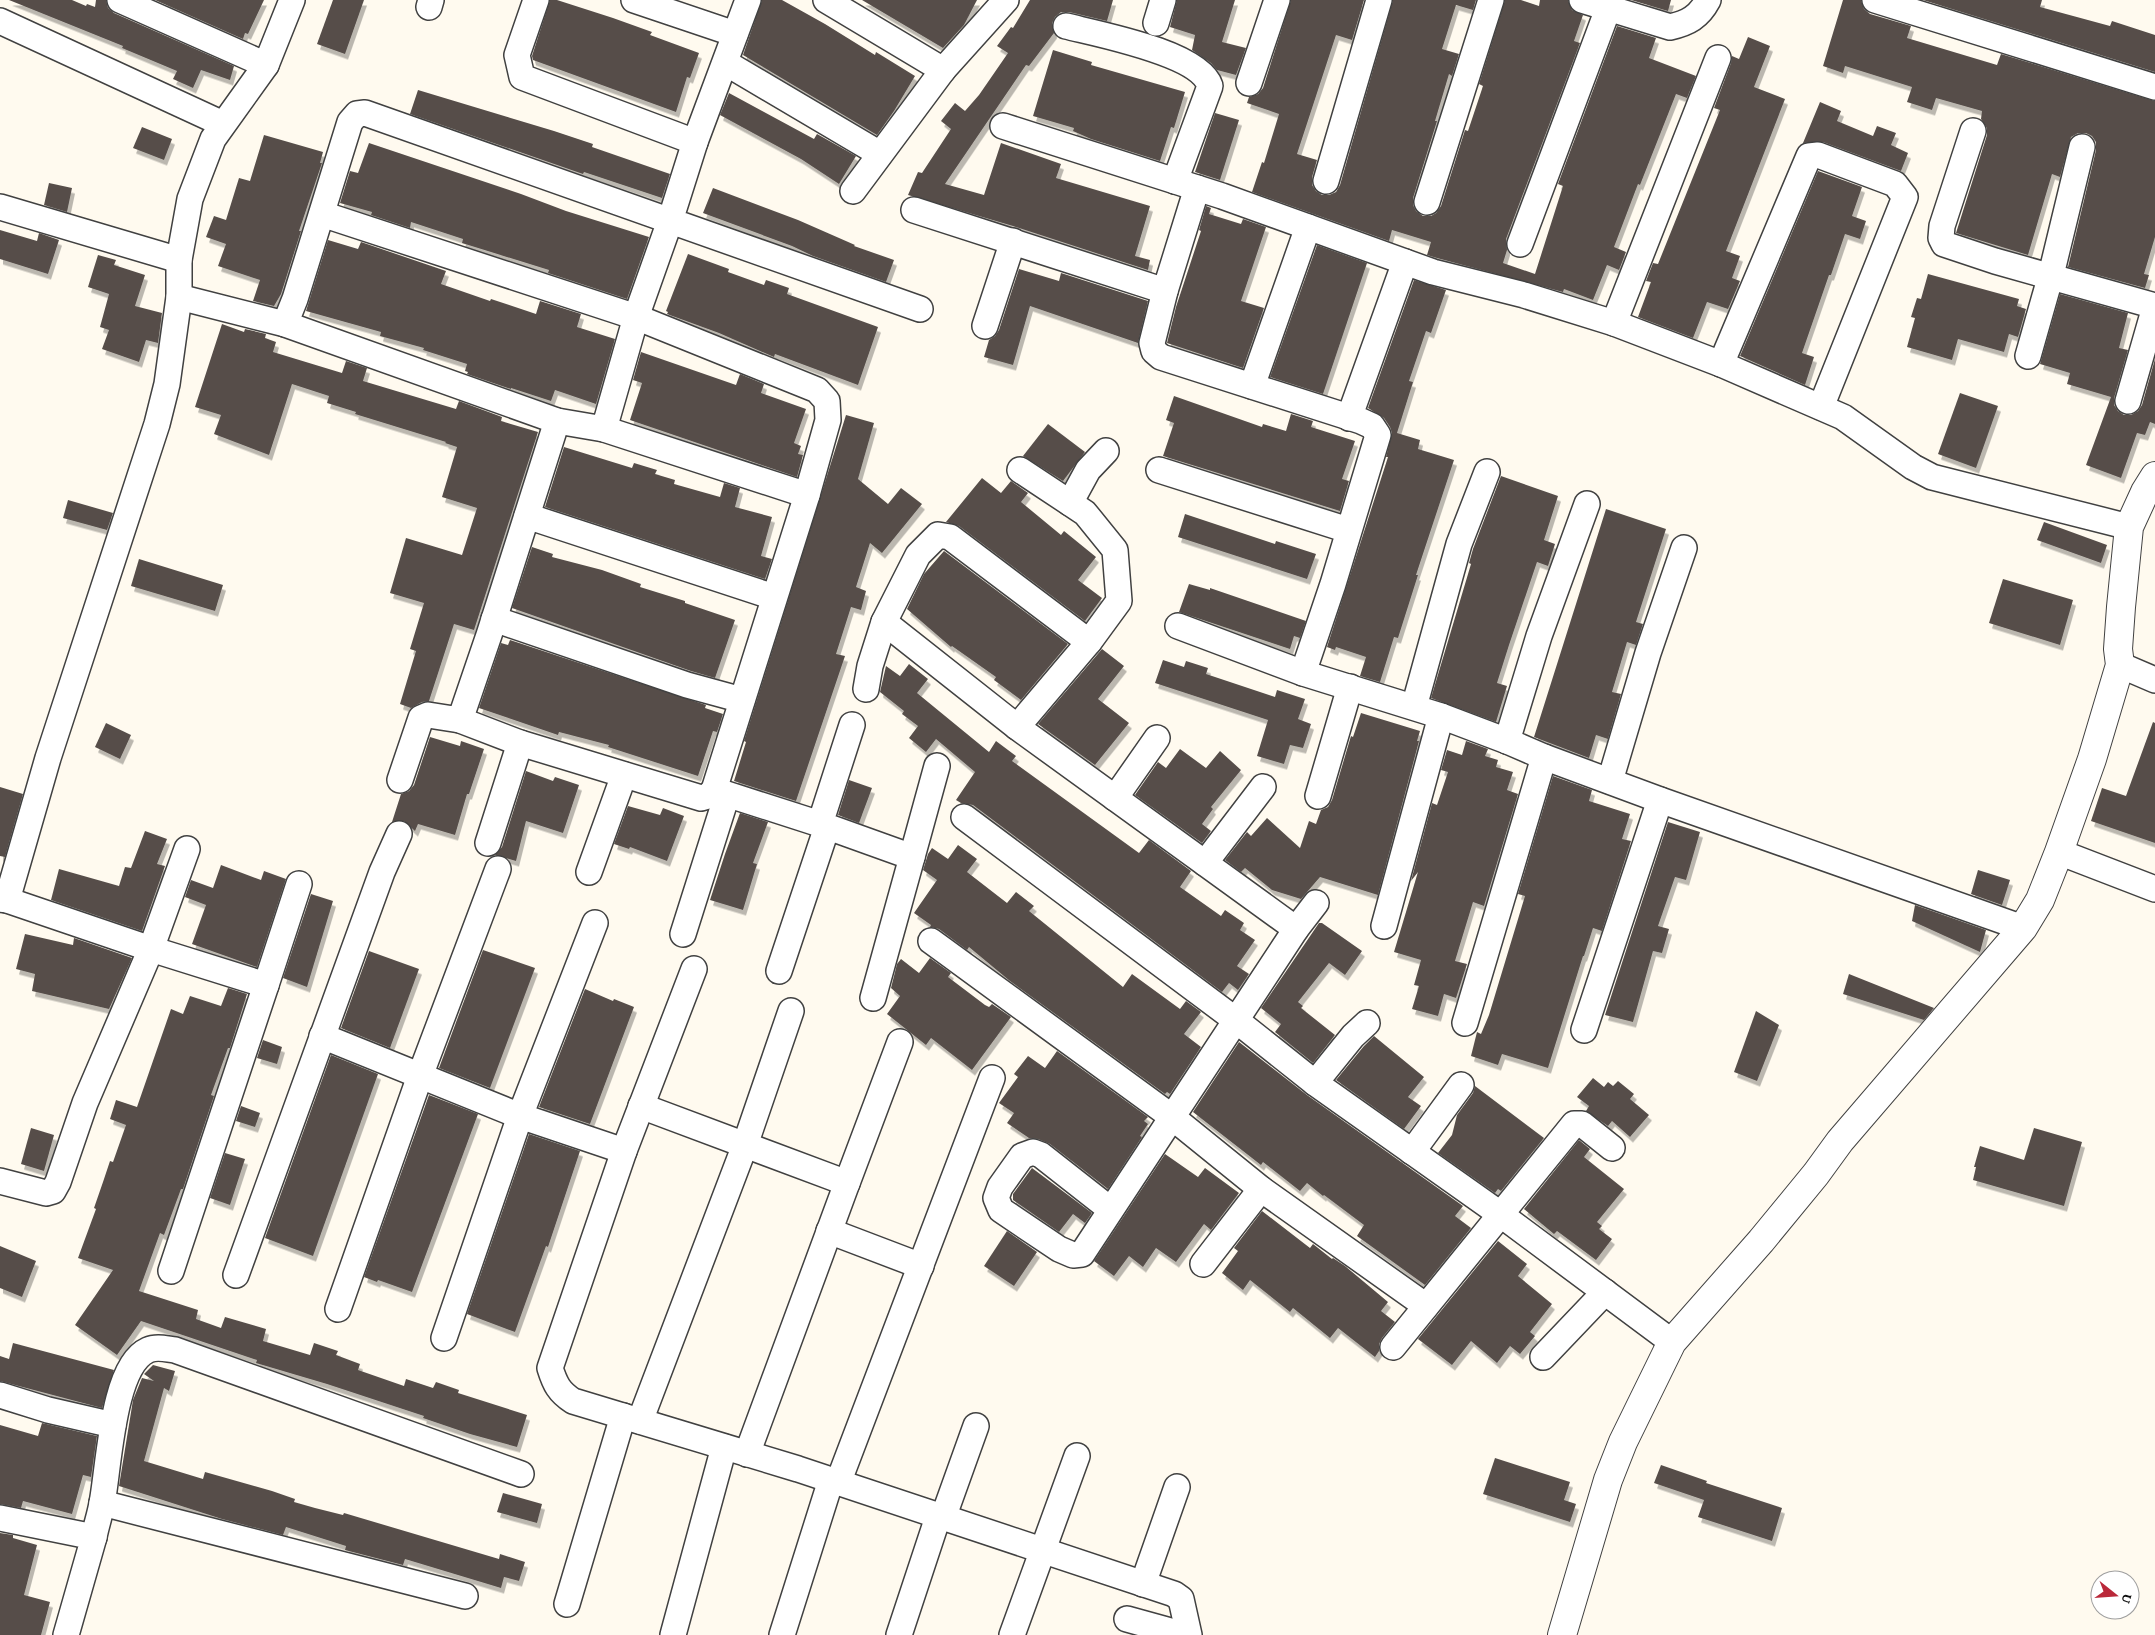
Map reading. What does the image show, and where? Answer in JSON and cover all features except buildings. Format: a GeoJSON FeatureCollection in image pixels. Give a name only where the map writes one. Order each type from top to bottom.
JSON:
{"type":"FeatureCollection","features":[{"type":"Feature","properties":{"kind":"street"},"geometry":{"type":"LineString","coordinates":[[120,0],[266,65]]}},
{"type":"Feature","properties":{"kind":"street"},"geometry":{"type":"LineString","coordinates":[[266,985],[3,900],[157,424],[167,384],[179,297],[179,260],[190,199],[213,139],[266,65],[292,0]]}},
{"type":"Feature","properties":{"kind":"street"},"geometry":{"type":"LineString","coordinates":[[536,0],[517,55],[522,77],[695,142]]}},
{"type":"Feature","properties":{"kind":"street"},"geometry":{"type":"LineString","coordinates":[[634,0],[735,34]]}},
{"type":"Feature","properties":{"kind":"street"},"geometry":{"type":"LineString","coordinates":[[604,429],[636,317],[670,221],[695,142],[748,0]]}},
{"type":"Feature","properties":{"kind":"street"},"geometry":{"type":"LineString","coordinates":[[826,0],[943,70]]}},
{"type":"Feature","properties":{"kind":"street"},"geometry":{"type":"LineString","coordinates":[[853,191],[943,70],[1006,0]]}},
{"type":"Feature","properties":{"kind":"street"},"geometry":{"type":"LineString","coordinates":[[1249,83],[1277,0]]}},
{"type":"Feature","properties":{"kind":"street"},"geometry":{"type":"LineString","coordinates":[[1326,181],[1379,0]]}},
{"type":"Feature","properties":{"kind":"street"},"geometry":{"type":"LineString","coordinates":[[1427,202],[1491,0]]}},
{"type":"Feature","properties":{"kind":"street"},"geometry":{"type":"LineString","coordinates":[[1582,0],[1670,27],[1684,24],[1696,17],[1708,0]]}},
{"type":"Feature","properties":{"kind":"street"},"geometry":{"type":"LineString","coordinates":[[1875,0],[2155,87]]}},
{"type":"Feature","properties":{"kind":"street"},"geometry":{"type":"LineString","coordinates":[[1520,244],[1608,9]]}},
{"type":"Feature","properties":{"kind":"street"},"geometry":{"type":"LineString","coordinates":[[0,21],[223,124]]}},
{"type":"Feature","properties":{"kind":"street"},"geometry":{"type":"LineString","coordinates":[[1066,26],[1172,56],[1204,73],[1210,86],[1186,184],[1165,291],[1152,343],[1154,351],[1161,357],[1372,426],[1378,435],[1333,584],[1303,672]]}},
{"type":"Feature","properties":{"kind":"street"},"geometry":{"type":"LineString","coordinates":[[1614,323],[1718,58]]}},
{"type":"Feature","properties":{"kind":"street"},"geometry":{"type":"LineString","coordinates":[[726,63],[880,154]]}},
{"type":"Feature","properties":{"kind":"street"},"geometry":{"type":"LineString","coordinates":[[285,324],[295,299],[350,122],[357,114],[365,113],[920,309]]}},
{"type":"Feature","properties":{"kind":"street"},"geometry":{"type":"LineString","coordinates":[[1003,126],[1186,184],[1405,262],[1614,323],[1721,364],[1843,417],[1913,468],[1932,477],[2129,527]]}},
{"type":"Feature","properties":{"kind":"street"},"geometry":{"type":"LineString","coordinates":[[1973,131],[1942,226],[1941,238],[1944,244],[1995,261],[2051,275],[2155,306],[2128,401]]}},
{"type":"Feature","properties":{"kind":"street"},"geometry":{"type":"LineString","coordinates":[[2028,356],[2051,275],[2082,148]]}},
{"type":"Feature","properties":{"kind":"street"},"geometry":{"type":"LineString","coordinates":[[1721,364],[1809,156],[1818,155],[1894,184],[1905,198],[1821,407]]}},
{"type":"Feature","properties":{"kind":"street"},"geometry":{"type":"LineString","coordinates":[[0,207],[179,260]]}},
{"type":"Feature","properties":{"kind":"street"},"geometry":{"type":"LineString","coordinates":[[914,210],[1165,291]]}},
{"type":"Feature","properties":{"kind":"street"},"geometry":{"type":"LineString","coordinates":[[322,214],[636,317],[817,390],[827,401],[828,420],[742,700],[721,792],[683,934]]}},
{"type":"Feature","properties":{"kind":"street"},"geometry":{"type":"LineString","coordinates":[[1252,386],[1308,228]]}},
{"type":"Feature","properties":{"kind":"street"},"geometry":{"type":"LineString","coordinates":[[986,326],[1013,241]]}},
{"type":"Feature","properties":{"kind":"street"},"geometry":{"type":"LineString","coordinates":[[1349,418],[1405,262]]}},
{"type":"Feature","properties":{"kind":"street"},"geometry":{"type":"LineString","coordinates":[[179,297],[285,324],[557,420],[604,429],[806,494]]}},
{"type":"Feature","properties":{"kind":"street"},"geometry":{"type":"LineString","coordinates":[[460,720],[557,420]]}},
{"type":"Feature","properties":{"kind":"street"},"geometry":{"type":"LineString","coordinates":[[1070,503],[1088,470],[1106,452]]}},
{"type":"Feature","properties":{"kind":"street"},"geometry":{"type":"LineString","coordinates":[[1017,727],[1089,642],[1119,601],[1115,550],[1085,513],[1020,470]]}},
{"type":"Feature","properties":{"kind":"street"},"geometry":{"type":"LineString","coordinates":[[1159,470],[1348,530]]}},
{"type":"Feature","properties":{"kind":"street"},"geometry":{"type":"LineString","coordinates":[[1414,707],[1459,544],[1487,472]]}},
{"type":"Feature","properties":{"kind":"street"},"geometry":{"type":"LineString","coordinates":[[1562,1635],[1611,1472],[1623,1442],[1672,1342],[1761,1241],[1816,1174],[1840,1141],[2023,928],[2040,900],[2092,759],[2120,665],[2118,649],[2129,527],[2145,492],[2155,476]]}},
{"type":"Feature","properties":{"kind":"street"},"geometry":{"type":"LineString","coordinates":[[1508,740],[1539,636],[1587,504]]}},
{"type":"Feature","properties":{"kind":"street"},"geometry":{"type":"LineString","coordinates":[[527,516],[774,597]]}},
{"type":"Feature","properties":{"kind":"street"},"geometry":{"type":"LineString","coordinates":[[866,689],[870,666],[884,622],[918,555],[938,535],[950,537],[1089,642]]}},
{"type":"Feature","properties":{"kind":"street"},"geometry":{"type":"LineString","coordinates":[[1610,781],[1648,653],[1684,548]]}},
{"type":"Feature","properties":{"kind":"street"},"geometry":{"type":"LineString","coordinates":[[494,619],[688,685],[742,700]]}},
{"type":"Feature","properties":{"kind":"street"},"geometry":{"type":"LineString","coordinates":[[884,622],[1017,727],[1296,929]]}},
{"type":"Feature","properties":{"kind":"street"},"geometry":{"type":"LineString","coordinates":[[1178,626],[1303,672],[1441,716],[1508,740],[1544,757],[1660,800],[2023,928]]}},
{"type":"Feature","properties":{"kind":"street"},"geometry":{"type":"LineString","coordinates":[[2120,665],[2155,680]]}},
{"type":"Feature","properties":{"kind":"street"},"geometry":{"type":"LineString","coordinates":[[1318,796],[1350,686]]}},
{"type":"Feature","properties":{"kind":"street"},"geometry":{"type":"LineString","coordinates":[[400,780],[421,718],[428,715],[460,720],[520,743],[701,798],[721,792],[912,857]]}},
{"type":"Feature","properties":{"kind":"street"},"geometry":{"type":"LineString","coordinates":[[1384,926],[1441,716]]}},
{"type":"Feature","properties":{"kind":"street"},"geometry":{"type":"LineString","coordinates":[[779,971],[824,826],[852,725]]}},
{"type":"Feature","properties":{"kind":"street"},"geometry":{"type":"LineString","coordinates":[[1115,798],[1157,738]]}},
{"type":"Feature","properties":{"kind":"street"},"geometry":{"type":"LineString","coordinates":[[488,843],[520,743]]}},
{"type":"Feature","properties":{"kind":"street"},"geometry":{"type":"LineString","coordinates":[[1465,1022],[1544,757]]}},
{"type":"Feature","properties":{"kind":"street"},"geometry":{"type":"LineString","coordinates":[[873,998],[937,766]]}},
{"type":"Feature","properties":{"kind":"street"},"geometry":{"type":"LineString","coordinates":[[589,872],[624,775]]}},
{"type":"Feature","properties":{"kind":"street"},"geometry":{"type":"LineString","coordinates":[[1205,863],[1263,788]]}},
{"type":"Feature","properties":{"kind":"street"},"geometry":{"type":"LineString","coordinates":[[1584,1030],[1660,800]]}},
{"type":"Feature","properties":{"kind":"street"},"geometry":{"type":"LineString","coordinates":[[964,817],[1237,1021],[1315,1084],[1500,1214],[1672,1342]]}},
{"type":"Feature","properties":{"kind":"street"},"geometry":{"type":"LineString","coordinates":[[236,1275],[382,872],[399,834]]}},
{"type":"Feature","properties":{"kind":"street"},"geometry":{"type":"LineString","coordinates":[[0,1181],[46,1193],[53,1191],[58,1182],[85,1104],[151,949],[187,849]]}},
{"type":"Feature","properties":{"kind":"street"},"geometry":{"type":"LineString","coordinates":[[2059,852],[2155,889]]}},
{"type":"Feature","properties":{"kind":"street"},"geometry":{"type":"LineString","coordinates":[[338,1309],[420,1076],[498,869]]}},
{"type":"Feature","properties":{"kind":"street"},"geometry":{"type":"LineString","coordinates":[[171,1271],[299,884]]}},
{"type":"Feature","properties":{"kind":"street"},"geometry":{"type":"LineString","coordinates":[[1111,1210],[1041,1155],[1033,1152],[1022,1156],[1000,1187],[996,1198],[1001,1210],[1059,1249],[1073,1256],[1082,1254],[1237,1021],[1296,929],[1316,902]]}},
{"type":"Feature","properties":{"kind":"street"},"geometry":{"type":"LineString","coordinates":[[444,1338],[520,1116],[595,923]]}},
{"type":"Feature","properties":{"kind":"street"},"geometry":{"type":"LineString","coordinates":[[932,942],[1172,1118],[1261,1189],[1426,1306]]}},
{"type":"Feature","properties":{"kind":"street"},"geometry":{"type":"LineString","coordinates":[[694,969],[624,1150],[550,1368],[555,1384],[562,1393],[573,1401],[834,1481],[1174,1594],[1181,1599],[1189,1635]]}},
{"type":"Feature","properties":{"kind":"street"},"geometry":{"type":"LineString","coordinates":[[567,1604],[632,1418],[745,1145],[791,1011]]}},
{"type":"Feature","properties":{"kind":"street"},"geometry":{"type":"LineString","coordinates":[[1315,1084],[1353,1036],[1368,1023]]}},
{"type":"Feature","properties":{"kind":"street"},"geometry":{"type":"LineString","coordinates":[[322,1036],[520,1116],[624,1150]]}},
{"type":"Feature","properties":{"kind":"street"},"geometry":{"type":"LineString","coordinates":[[673,1635],[736,1450],[829,1231],[900,1042]]}},
{"type":"Feature","properties":{"kind":"street"},"geometry":{"type":"LineString","coordinates":[[782,1635],[834,1481],[921,1266],[992,1078]]}},
{"type":"Feature","properties":{"kind":"street"},"geometry":{"type":"LineString","coordinates":[[1412,1152],[1461,1085]]}},
{"type":"Feature","properties":{"kind":"street"},"geometry":{"type":"LineString","coordinates":[[641,1106],[847,1183]]}},
{"type":"Feature","properties":{"kind":"street"},"geometry":{"type":"LineString","coordinates":[[1393,1347],[1574,1124],[1582,1124],[1612,1148]]}},
{"type":"Feature","properties":{"kind":"street"},"geometry":{"type":"LineString","coordinates":[[1203,1264],[1261,1189]]}},
{"type":"Feature","properties":{"kind":"street"},"geometry":{"type":"LineString","coordinates":[[829,1231],[921,1266]]}},
{"type":"Feature","properties":{"kind":"street"},"geometry":{"type":"LineString","coordinates":[[1542,1357],[1605,1292]]}},
{"type":"Feature","properties":{"kind":"street"},"geometry":{"type":"LineString","coordinates":[[66,1635],[102,1503],[113,1425],[125,1378],[132,1366],[147,1350],[156,1347],[175,1350],[521,1474]]}},
{"type":"Feature","properties":{"kind":"street"},"geometry":{"type":"LineString","coordinates":[[0,1395],[48,1410],[113,1425]]}},
{"type":"Feature","properties":{"kind":"street"},"geometry":{"type":"LineString","coordinates":[[899,1635],[976,1426]]}},
{"type":"Feature","properties":{"kind":"street"},"geometry":{"type":"LineString","coordinates":[[1012,1635],[1040,1551],[1077,1456]]}},
{"type":"Feature","properties":{"kind":"street"},"geometry":{"type":"LineString","coordinates":[[1143,1584],[1177,1487]]}},
{"type":"Feature","properties":{"kind":"street"},"geometry":{"type":"LineString","coordinates":[[102,1503],[466,1596]]}},
{"type":"Feature","properties":{"kind":"street"},"geometry":{"type":"LineString","coordinates":[[0,1518],[94,1537]]}},
{"type":"Feature","properties":{"kind":"street"},"geometry":{"type":"LineString","coordinates":[[1127,1621],[1184,1635]]}}]}
